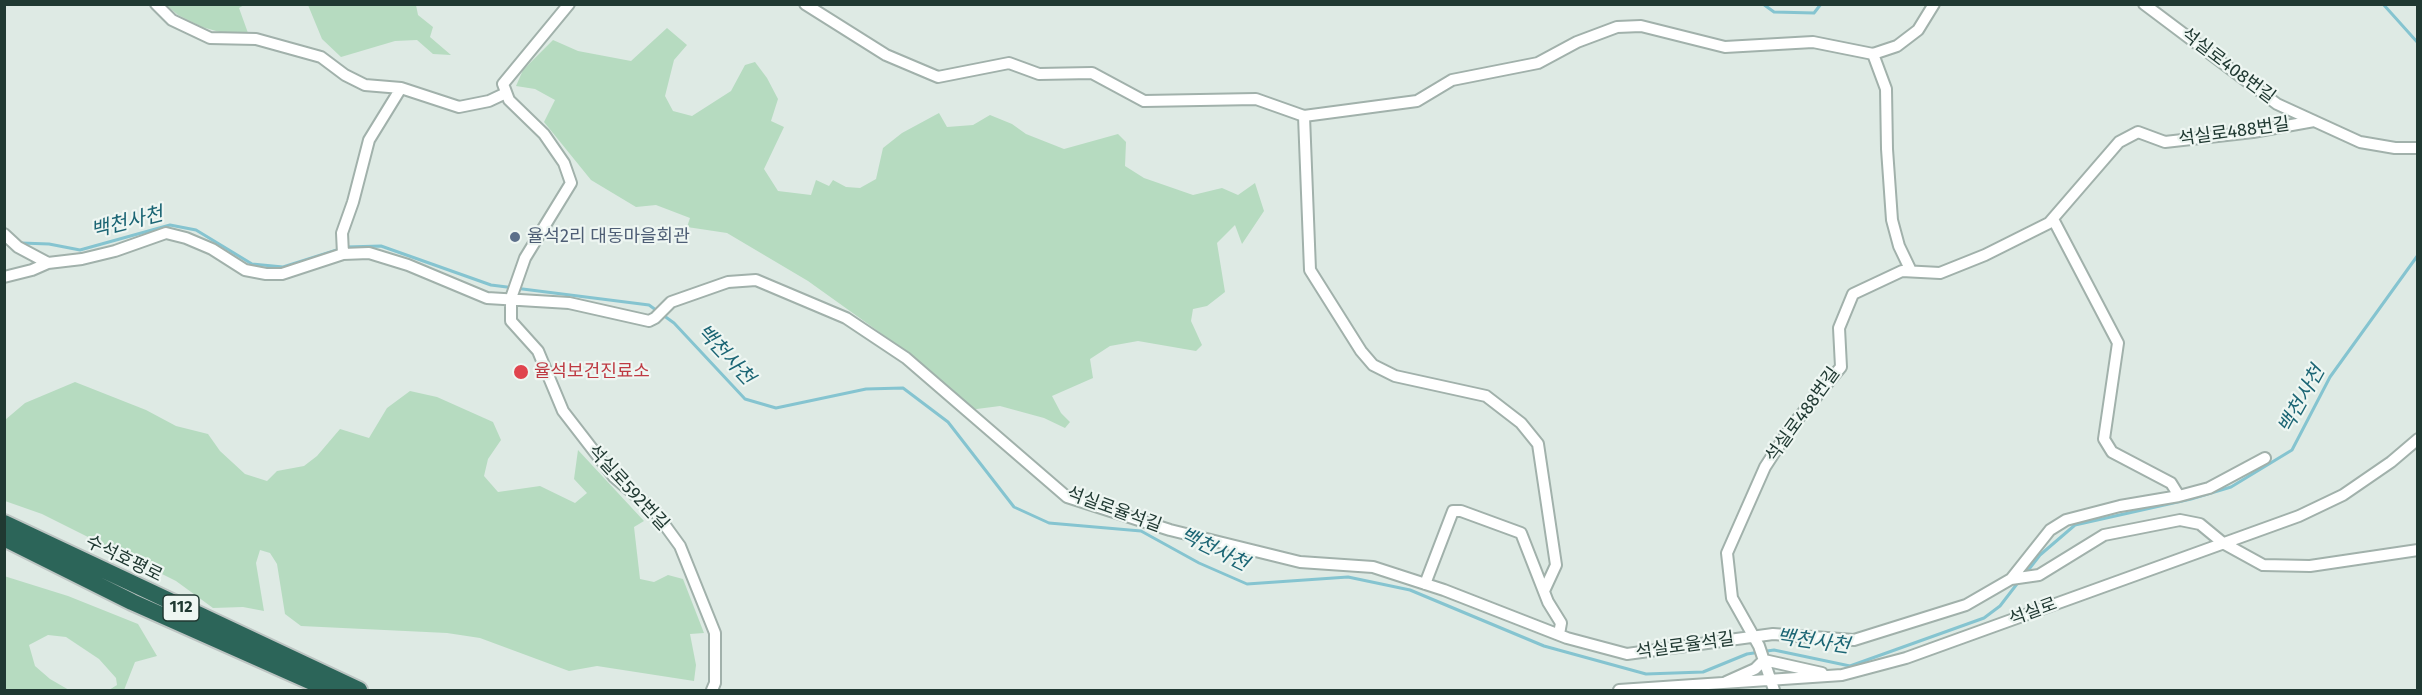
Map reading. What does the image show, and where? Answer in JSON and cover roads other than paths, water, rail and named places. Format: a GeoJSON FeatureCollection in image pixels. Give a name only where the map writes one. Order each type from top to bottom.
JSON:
{"type":"FeatureCollection","features":[{"type":"Feature","properties":{"kind":"highway","name":"수석호평로"},"geometry":{"type":"LineString","coordinates":[[4,523],[359,690]]}},
{"type":"Feature","properties":{"kind":"highway","name":"수석호평로"},"geometry":{"type":"LineString","coordinates":[[4,538],[132,602],[330,690]]}},
{"type":"Feature","properties":{"kind":"street"},"geometry":{"type":"LineString","coordinates":[[156,4],[172,20],[210,38],[256,39],[321,57],[345,75],[365,85],[401,88],[459,107],[489,101],[506,93]]}},
{"type":"Feature","properties":{"kind":"street"},"geometry":{"type":"LineString","coordinates":[[4,277],[32,270],[48,263],[82,259],[166,233],[186,238],[212,249],[245,270],[266,274],[282,274],[342,249],[369,253],[408,265],[488,298],[514,291],[525,258],[571,183],[564,163],[544,134],[508,100],[503,84],[568,4]]}},
{"type":"Feature","properties":{"kind":"street"},"geometry":{"type":"LineString","coordinates":[[805,4],[886,55],[938,77],[1009,63],[1039,74],[1092,73],[1144,101],[1256,99],[1304,116],[1417,101],[1452,80],[1538,63],[1577,42],[1617,27],[1641,26],[1725,47],[1812,42],[1873,54],[1897,46],[1918,30],[1934,4]]}},
{"type":"Feature","properties":{"kind":"street","name":"석실로408번길"},"geometry":{"type":"LineString","coordinates":[[2144,4],[2277,104],[2360,142],[2395,148],[2418,148]]}},
{"type":"Feature","properties":{"kind":"street"},"geometry":{"type":"LineString","coordinates":[[1873,54],[1886,90],[1892,220],[1899,246],[1911,271]]}},
{"type":"Feature","properties":{"kind":"street"},"geometry":{"type":"LineString","coordinates":[[342,249],[342,232],[353,202],[369,140],[401,88]]}},
{"type":"Feature","properties":{"kind":"street"},"geometry":{"type":"LineString","coordinates":[[1304,116],[1310,270],[1361,351],[1373,365],[1395,376],[1486,396],[1521,423],[1538,444],[1556,565],[1544,591]]}},
{"type":"Feature","properties":{"kind":"street","name":"석실로488번길"},"geometry":{"type":"LineString","coordinates":[[1773,686],[1754,636],[1732,598],[1726,553],[1765,467],[1791,427],[1841,367],[1839,328],[1853,294],[1902,271],[1940,273],[1985,255],[2049,223],[2119,142],[2138,132],[2165,142],[2253,132],[2314,121]]}},
{"type":"Feature","properties":{"kind":"street"},"geometry":{"type":"LineString","coordinates":[[2053,219],[2118,343],[2104,439],[2112,452],[2171,483],[2179,496]]}},
{"type":"Feature","properties":{"kind":"street"},"geometry":{"type":"LineString","coordinates":[[7,236],[18,247],[48,263]]}},
{"type":"Feature","properties":{"kind":"street","name":"석실로율석길"},"geometry":{"type":"LineString","coordinates":[[514,291],[520,302],[569,303],[650,321],[671,302],[728,282],[756,280],[846,318],[906,358],[1067,497],[1170,530],[1300,562],[1373,567],[1559,634],[1627,654],[1773,634],[1854,640],[1966,605],[2013,578]]}},
{"type":"Feature","properties":{"kind":"street","name":"석실로592번길"},"geometry":{"type":"LineString","coordinates":[[514,291],[511,321],[538,351],[563,411],[614,477],[656,513],[680,546],[715,633],[715,683],[712,690]]}},
{"type":"Feature","properties":{"kind":"street","name":"석실로"},"geometry":{"type":"LineString","coordinates":[[1619,690],[1717,685],[1773,686],[1836,675],[1906,658],[2299,516],[2343,495],[2391,462],[2418,439]]}},
{"type":"Feature","properties":{"kind":"street"},"geometry":{"type":"LineString","coordinates":[[2013,578],[2050,530],[2066,520],[2120,506],[2179,496],[2209,488],[2265,458]]}},
{"type":"Feature","properties":{"kind":"street"},"geometry":{"type":"LineString","coordinates":[[1425,584],[1453,511],[1461,511],[1521,533],[1544,591],[1560,623],[1559,634]]}},
{"type":"Feature","properties":{"kind":"street"},"geometry":{"type":"LineString","coordinates":[[2013,578],[2039,575],[2104,536],[2180,520],[2200,524],[2223,543],[2263,565],[2310,566],[2418,550]]}},
{"type":"Feature","properties":{"kind":"street"},"geometry":{"type":"LineString","coordinates":[[1717,685],[1755,669],[1762,654],[1836,675]]}},
{"type":"Feature","properties":{"kind":"waterway"},"geometry":{"type":"LineString","coordinates":[[1763,4],[1774,12],[1814,13],[1821,4]]}},
{"type":"Feature","properties":{"kind":"waterway"},"geometry":{"type":"LineString","coordinates":[[2383,4],[2418,43]]}},
{"type":"Feature","properties":{"kind":"waterway","name":"백천사천"},"geometry":{"type":"LineString","coordinates":[[21,243],[49,244],[80,250],[170,225],[196,230],[252,264],[283,267],[340,249]]}},
{"type":"Feature","properties":{"kind":"waterway","name":"백천사천"},"geometry":{"type":"LineString","coordinates":[[346,247],[381,246],[491,285],[649,305],[674,323],[745,399],[776,408],[866,389],[903,388],[948,422],[1014,507],[1049,523],[1141,531],[1199,563],[1247,584],[1348,577],[1410,590],[1544,646],[1646,674],[1703,672],[1747,654],[1774,650],[1850,666],[1984,618],[2000,606],[2020,580]]}},
{"type":"Feature","properties":{"kind":"waterway","name":"백천사천"},"geometry":{"type":"LineString","coordinates":[[2026,573],[2040,555],[2075,525],[2191,499],[2231,487],[2292,450],[2330,377],[2418,255]]}},
{"type":"Feature","properties":{"kind":"place","name":"율석2리 대동마을회관"},"geometry":{"type":"Point","coordinates":[515,237]}},
{"type":"Feature","properties":{"kind":"place","name":"율석보건진료소"},"geometry":{"type":"Point","coordinates":[521,372]}}]}
